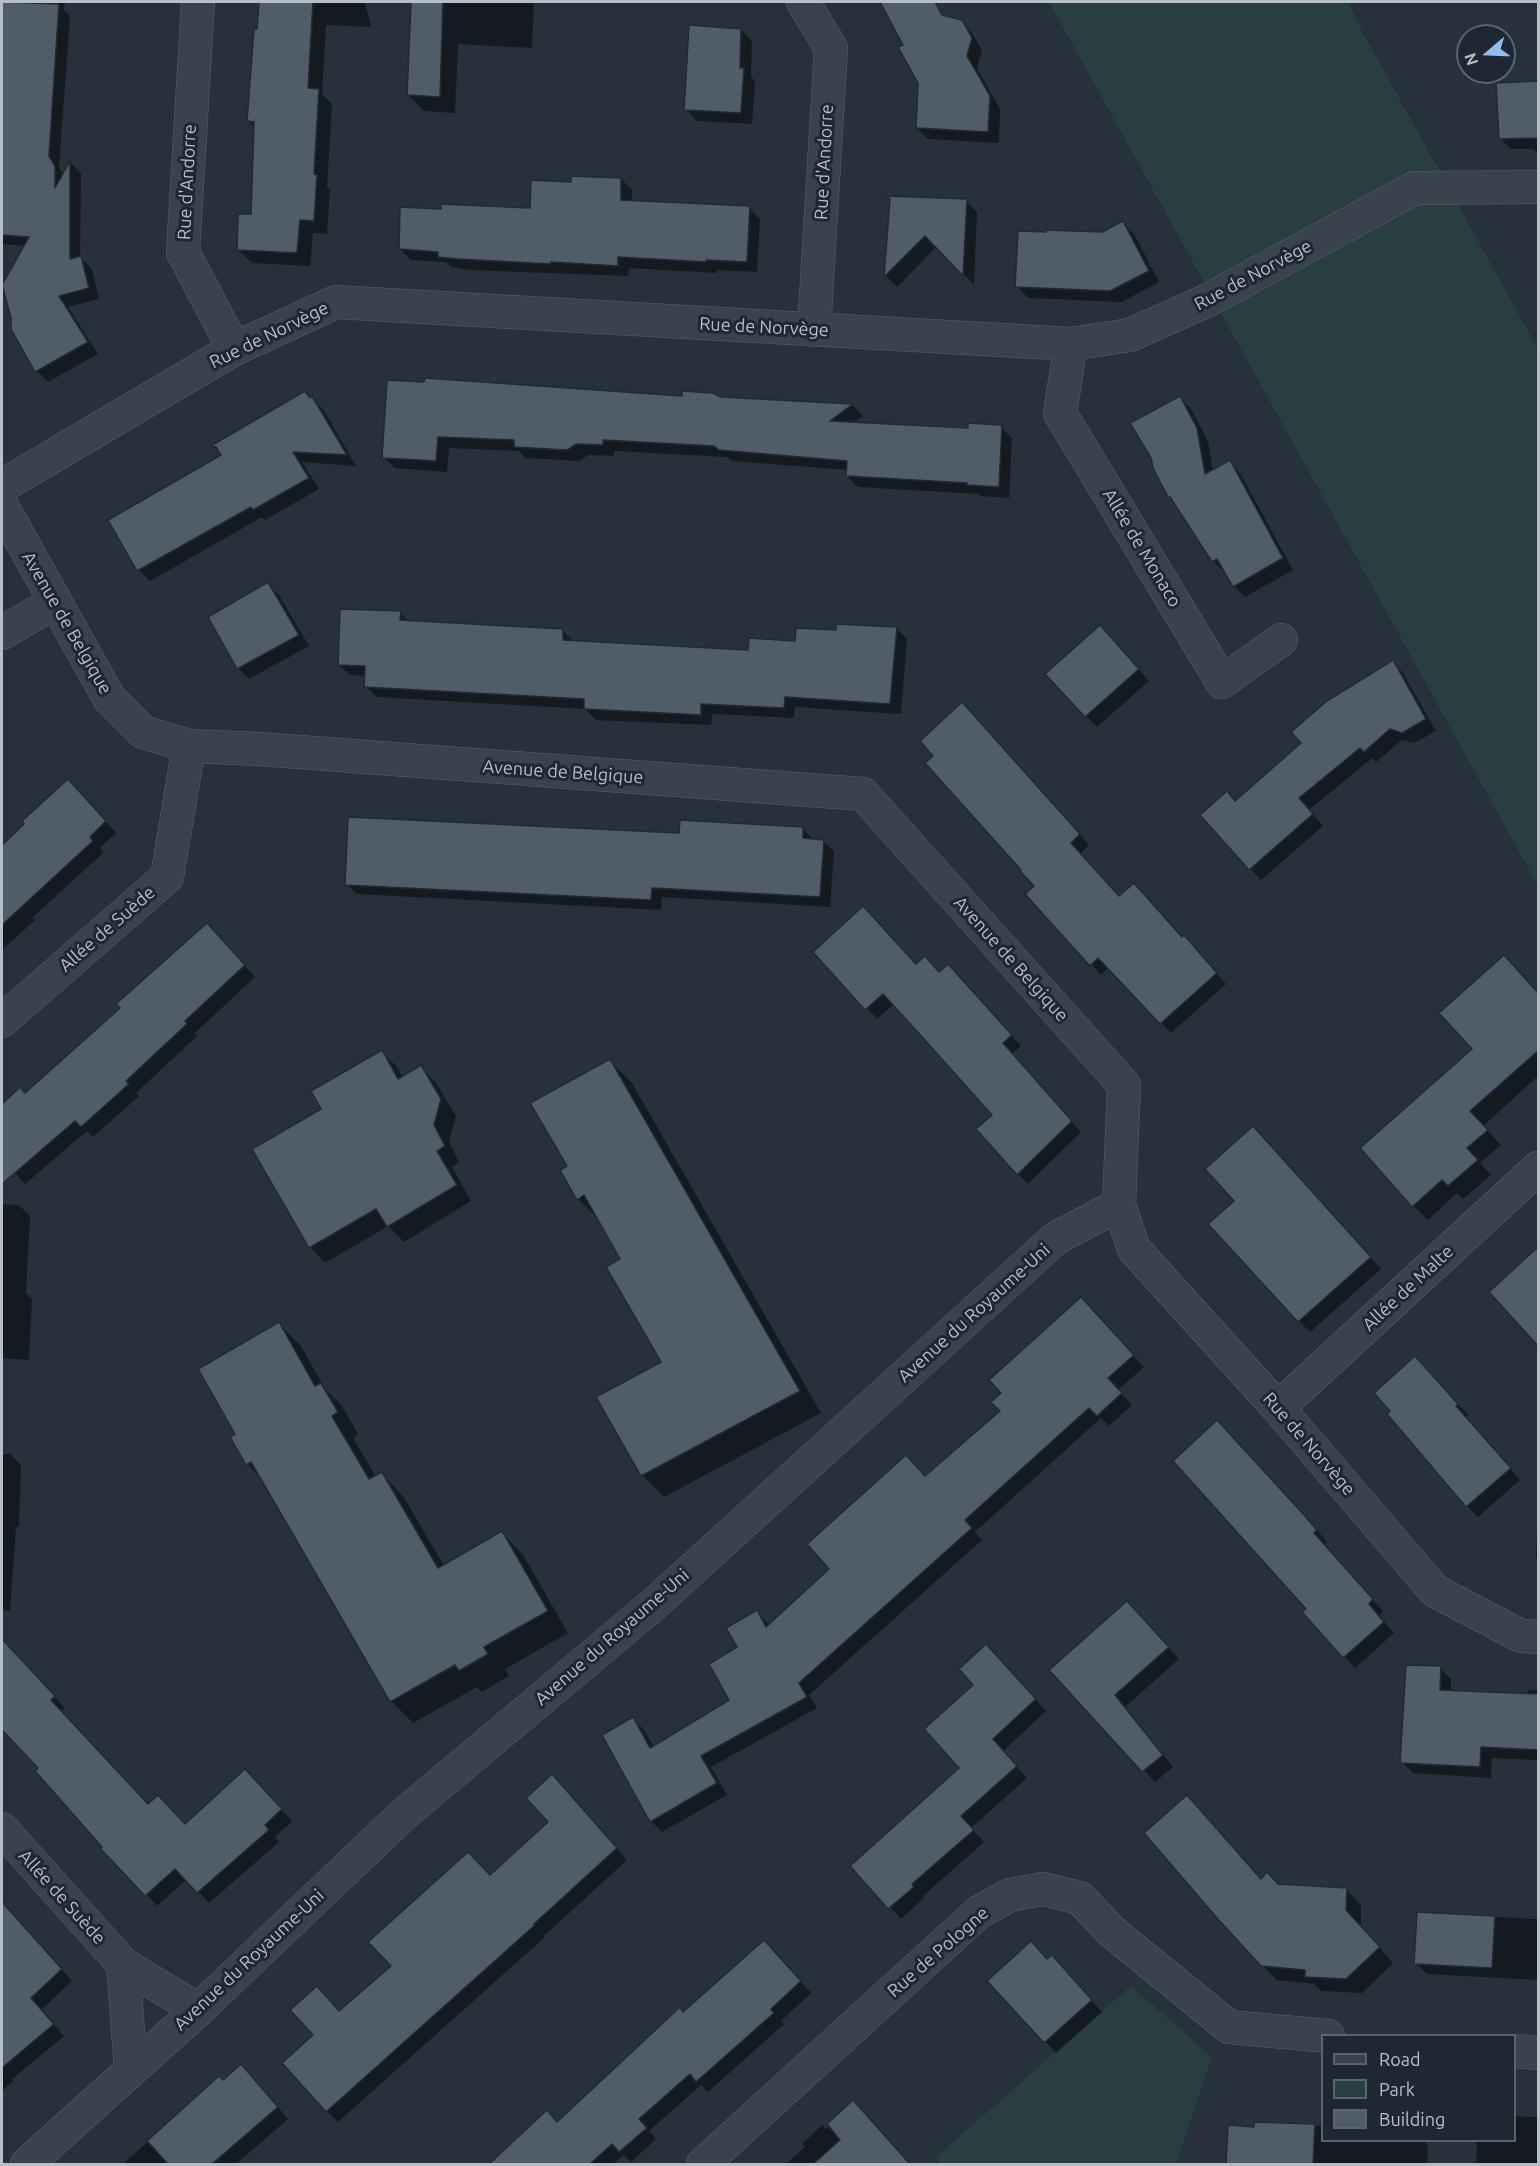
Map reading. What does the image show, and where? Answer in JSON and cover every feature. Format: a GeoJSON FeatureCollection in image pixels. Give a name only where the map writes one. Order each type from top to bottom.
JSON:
{"type":"FeatureCollection","features":[{"type":"Feature","properties":{"kind":"street","name":"Rue d'Andorre"},"geometry":{"type":"LineString","coordinates":[[198,2],[183,252],[234,349]]}},
{"type":"Feature","properties":{"kind":"street","name":"Rue d'Andorre"},"geometry":{"type":"LineString","coordinates":[[803,2],[831,48],[814,330]]}},
{"type":"Feature","properties":{"kind":"street","name":"Rue de Norvège"},"geometry":{"type":"LineString","coordinates":[[2,486],[234,349],[336,302],[1071,344],[1130,335],[1206,301],[1415,188],[1539,187]]}},
{"type":"Feature","properties":{"kind":"street","name":"Allée de Monaco"},"geometry":{"type":"LineString","coordinates":[[1071,344],[1060,413],[1222,682],[1281,640]]}},
{"type":"Feature","properties":{"kind":"street","name":"Avenue de Belgique"},"geometry":{"type":"LineString","coordinates":[[2,506],[109,698],[142,732],[189,746],[259,749],[863,794],[1124,1085],[1119,1205]]}},
{"type":"Feature","properties":{"kind":"street"},"geometry":{"type":"LineString","coordinates":[[2,633],[56,602]]}},
{"type":"Feature","properties":{"kind":"street","name":"Allée de Suède"},"geometry":{"type":"LineString","coordinates":[[2,1021],[167,877],[189,746]]}},
{"type":"Feature","properties":{"kind":"street","name":"Allée de Malte"},"geometry":{"type":"LineString","coordinates":[[1278,1408],[1539,1168]]}},
{"type":"Feature","properties":{"kind":"street","name":"Rue de Norvège"},"geometry":{"type":"LineString","coordinates":[[1119,1205],[1134,1249],[1278,1408],[1435,1591],[1521,1636],[1539,1637]]}},
{"type":"Feature","properties":{"kind":"street","name":"Avenue du Royaume-Uni"},"geometry":{"type":"LineString","coordinates":[[27,2164],[198,2010],[404,1814],[653,1605],[1056,1238],[1119,1205]]}},
{"type":"Feature","properties":{"kind":"street","name":"Allée de Suède"},"geometry":{"type":"LineString","coordinates":[[2,1829],[123,1964],[198,2010]]}},
{"type":"Feature","properties":{"kind":"street","name":"Rue de Pologne"},"geometry":{"type":"LineString","coordinates":[[703,2164],[979,1912],[1010,1895],[1043,1889],[1080,1898],[1111,1931],[1229,2027],[1321,2035]]}},
{"type":"Feature","properties":{"kind":"street"},"geometry":{"type":"LineString","coordinates":[[123,1964],[131,2070]]}},
{"type":"Feature","properties":{"kind":"street"},"geometry":{"type":"LineString","coordinates":[[1516,2051],[1539,2053]]}},
{"type":"Feature","properties":{"kind":"green space"},"geometry":{"type":"Polygon","coordinates":[[[1049,2],[1348,2],[1538,349],[1538,886],[1049,2]]]}},
{"type":"Feature","properties":{"kind":"green space"},"geometry":{"type":"Polygon","coordinates":[[[1131,1986],[1212,2057],[1176,2164],[939,2164],[936,2157],[1131,1986]]]}},
{"type":"Feature","properties":{"kind":"building"},"geometry":{"type":"Polygon","coordinates":[[[2,2],[59,4],[49,156],[55,166],[55,188],[70,161],[70,259],[81,256],[89,288],[59,296],[88,342],[35,372],[11,329],[11,318],[2,285],[29,237],[2,235],[2,2]]]}},
{"type":"Feature","properties":{"kind":"building"},"geometry":{"type":"Polygon","coordinates":[[[259,2],[313,2],[308,88],[319,89],[314,174],[317,175],[314,221],[300,220],[297,253],[237,250],[238,214],[251,214],[254,122],[247,121],[254,29],[257,29],[259,2]]]}},
{"type":"Feature","properties":{"kind":"building"},"geometry":{"type":"Polygon","coordinates":[[[411,2],[443,2],[440,97],[407,95],[411,2]]]}},
{"type":"Feature","properties":{"kind":"building"},"geometry":{"type":"Polygon","coordinates":[[[880,2],[935,2],[942,15],[962,20],[972,38],[967,56],[990,96],[988,132],[916,128],[918,83],[898,47],[903,45],[880,2]]]}},
{"type":"Feature","properties":{"kind":"building"},"geometry":{"type":"Polygon","coordinates":[[[689,25],[741,29],[740,68],[744,68],[741,113],[684,110],[689,25]]]}},
{"type":"Feature","properties":{"kind":"building"},"geometry":{"type":"Polygon","coordinates":[[[1539,81],[1539,138],[1499,139],[1496,84],[1516,84],[1516,82],[1539,81]]]}},
{"type":"Feature","properties":{"kind":"building"},"geometry":{"type":"Polygon","coordinates":[[[571,176],[621,178],[621,200],[750,206],[747,262],[618,257],[618,266],[551,262],[551,264],[458,259],[438,257],[438,252],[399,249],[400,207],[441,209],[441,204],[530,208],[531,180],[571,182],[571,176]]]}},
{"type":"Feature","properties":{"kind":"building"},"geometry":{"type":"Polygon","coordinates":[[[886,196],[967,199],[963,276],[925,236],[884,277],[890,199],[886,196]]]}},
{"type":"Feature","properties":{"kind":"building"},"geometry":{"type":"Polygon","coordinates":[[[1123,221],[1149,271],[1110,291],[1015,287],[1018,231],[1102,232],[1123,221]]]}},
{"type":"Feature","properties":{"kind":"building"},"geometry":{"type":"Polygon","coordinates":[[[425,378],[682,396],[682,391],[713,393],[721,397],[853,404],[830,421],[968,428],[968,423],[1002,425],[999,487],[846,476],[847,461],[719,450],[714,446],[603,440],[603,445],[576,444],[567,450],[514,447],[514,440],[438,437],[436,461],[382,458],[387,380],[424,382],[425,378]]]}},
{"type":"Feature","properties":{"kind":"building"},"geometry":{"type":"Polygon","coordinates":[[[305,391],[310,398],[312,396],[347,455],[293,452],[309,478],[253,510],[251,507],[137,571],[108,520],[221,455],[216,447],[211,446],[305,391]]]}},
{"type":"Feature","properties":{"kind":"building"},"geometry":{"type":"Polygon","coordinates":[[[1180,396],[1197,428],[1205,474],[1230,460],[1283,558],[1233,587],[1217,559],[1212,562],[1168,497],[1153,468],[1151,458],[1130,423],[1180,396]]]}},
{"type":"Feature","properties":{"kind":"building"},"geometry":{"type":"Polygon","coordinates":[[[268,582],[299,635],[237,669],[208,617],[268,582]]]}},
{"type":"Feature","properties":{"kind":"building"},"geometry":{"type":"Polygon","coordinates":[[[340,609],[401,611],[400,620],[563,629],[563,640],[748,650],[749,638],[795,641],[796,628],[836,630],[836,624],[897,627],[890,704],[785,697],[784,708],[701,704],[701,715],[584,709],[584,699],[364,687],[365,666],[338,665],[340,609]]]}},
{"type":"Feature","properties":{"kind":"building"},"geometry":{"type":"Polygon","coordinates":[[[1100,625],[1139,669],[1085,717],[1045,674],[1100,625]]]}},
{"type":"Feature","properties":{"kind":"building"},"geometry":{"type":"Polygon","coordinates":[[[1393,660],[1426,719],[1402,733],[1390,729],[1364,752],[1360,748],[1299,798],[1313,814],[1249,870],[1200,815],[1227,791],[1235,801],[1301,743],[1291,732],[1327,701],[1393,660]]]}},
{"type":"Feature","properties":{"kind":"building"},"geometry":{"type":"Polygon","coordinates":[[[962,702],[1080,834],[1071,843],[1119,896],[1134,883],[1217,973],[1160,1024],[1098,958],[1090,966],[1042,913],[1025,894],[1034,886],[925,763],[933,756],[920,741],[962,702]]]}},
{"type":"Feature","properties":{"kind":"building"},"geometry":{"type":"Polygon","coordinates":[[[68,779],[106,821],[90,837],[93,841],[2,925],[2,845],[24,824],[22,821],[68,779]]]}},
{"type":"Feature","properties":{"kind":"building"},"geometry":{"type":"Polygon","coordinates":[[[348,817],[679,833],[680,820],[803,827],[803,838],[824,840],[820,897],[652,888],[651,900],[345,885],[348,817]]]}},
{"type":"Feature","properties":{"kind":"building"},"geometry":{"type":"Polygon","coordinates":[[[863,906],[916,964],[925,956],[939,972],[948,964],[1012,1035],[1003,1043],[1072,1121],[1017,1175],[976,1129],[992,1115],[883,994],[865,1010],[813,952],[863,906]]]}},
{"type":"Feature","properties":{"kind":"building"},"geometry":{"type":"Polygon","coordinates":[[[207,923],[245,965],[126,1081],[129,1084],[81,1127],[75,1121],[2,1184],[2,1104],[20,1087],[25,1093],[120,1008],[116,1004],[207,923]]]}},
{"type":"Feature","properties":{"kind":"building"},"geometry":{"type":"Polygon","coordinates":[[[1504,955],[1539,994],[1539,1050],[1470,1111],[1488,1130],[1467,1148],[1478,1160],[1448,1186],[1442,1180],[1412,1207],[1360,1148],[1472,1049],[1439,1013],[1504,955]]]}},
{"type":"Feature","properties":{"kind":"building"},"geometry":{"type":"Polygon","coordinates":[[[382,1050],[398,1079],[421,1065],[441,1099],[434,1125],[445,1146],[437,1151],[457,1185],[387,1227],[376,1209],[309,1248],[252,1149],[321,1109],[311,1091],[382,1050]]]}},
{"type":"Feature","properties":{"kind":"building"},"geometry":{"type":"Polygon","coordinates":[[[610,1059],[800,1391],[641,1476],[596,1397],[661,1362],[606,1267],[620,1259],[584,1195],[577,1200],[560,1170],[567,1166],[530,1103],[610,1059]]]}},
{"type":"Feature","properties":{"kind":"building"},"geometry":{"type":"Polygon","coordinates":[[[1253,1126],[1371,1257],[1298,1322],[1208,1224],[1234,1201],[1205,1169],[1253,1126]]]}},
{"type":"Feature","properties":{"kind":"building"},"geometry":{"type":"Polygon","coordinates":[[[1539,1246],[1539,1347],[1489,1292],[1539,1246]]]}},
{"type":"Feature","properties":{"kind":"building"},"geometry":{"type":"Polygon","coordinates":[[[1081,1297],[1134,1355],[1108,1378],[1122,1393],[1097,1416],[1089,1408],[965,1520],[972,1528],[799,1683],[807,1697],[701,1756],[717,1783],[650,1822],[602,1735],[633,1717],[650,1748],[729,1700],[709,1664],[737,1647],[726,1628],[757,1610],[766,1627],[829,1569],[807,1544],[906,1455],[925,1476],[1000,1411],[991,1402],[1001,1393],[989,1380],[1081,1297]]]}},
{"type":"Feature","properties":{"kind":"building"},"geometry":{"type":"Polygon","coordinates":[[[279,1322],[315,1386],[321,1383],[338,1412],[332,1416],[369,1479],[382,1472],[438,1568],[502,1531],[548,1611],[484,1647],[488,1654],[459,1671],[455,1665],[390,1702],[251,1462],[246,1465],[230,1437],[235,1434],[198,1369],[279,1322]]]}},
{"type":"Feature","properties":{"kind":"building"},"geometry":{"type":"Polygon","coordinates":[[[1415,1356],[1511,1468],[1466,1507],[1387,1414],[1390,1411],[1374,1393],[1415,1356]]]}},
{"type":"Feature","properties":{"kind":"building"},"geometry":{"type":"Polygon","coordinates":[[[1217,1420],[1305,1516],[1317,1530],[1314,1533],[1373,1599],[1369,1604],[1384,1622],[1343,1658],[1302,1612],[1306,1609],[1173,1461],[1217,1420]]]}},
{"type":"Feature","properties":{"kind":"building"},"geometry":{"type":"Polygon","coordinates":[[[1127,1601],[1169,1647],[1115,1695],[1163,1755],[1142,1772],[1049,1670],[1127,1601]]]}},
{"type":"Feature","properties":{"kind":"building"},"geometry":{"type":"Polygon","coordinates":[[[2,1639],[55,1696],[51,1700],[148,1804],[158,1795],[185,1824],[245,1769],[282,1809],[265,1825],[269,1830],[197,1893],[175,1869],[145,1896],[100,1848],[102,1847],[35,1771],[38,1768],[2,1730],[2,1639]]]}},
{"type":"Feature","properties":{"kind":"building"},"geometry":{"type":"Polygon","coordinates":[[[986,1644],[1036,1699],[993,1739],[1017,1766],[961,1816],[974,1830],[912,1884],[914,1887],[888,1909],[850,1866],[959,1768],[924,1729],[973,1685],[959,1669],[986,1644]]]}},
{"type":"Feature","properties":{"kind":"building"},"geometry":{"type":"Polygon","coordinates":[[[1406,1665],[1441,1666],[1440,1690],[1539,1694],[1539,1750],[1481,1747],[1480,1767],[1400,1763],[1406,1665]]]}},
{"type":"Feature","properties":{"kind":"building"},"geometry":{"type":"Polygon","coordinates":[[[552,1774],[617,1848],[535,1925],[326,2112],[282,2063],[313,2035],[290,2010],[317,1986],[339,2011],[391,1966],[368,1942],[468,1852],[490,1875],[548,1822],[526,1798],[552,1774]]]}},
{"type":"Feature","properties":{"kind":"building"},"geometry":{"type":"Polygon","coordinates":[[[1187,1795],[1261,1879],[1267,1872],[1278,1884],[1347,1888],[1346,1910],[1380,1947],[1346,1979],[1305,1977],[1305,1970],[1261,1966],[1144,1833],[1187,1795]]]}},
{"type":"Feature","properties":{"kind":"building"},"geometry":{"type":"Polygon","coordinates":[[[2,1902],[62,1969],[31,1998],[54,2024],[2,2068],[2,1902]]]}},
{"type":"Feature","properties":{"kind":"building"},"geometry":{"type":"Polygon","coordinates":[[[1417,1912],[1495,1916],[1492,1968],[1414,1964],[1417,1912]]]}},
{"type":"Feature","properties":{"kind":"building"},"geometry":{"type":"Polygon","coordinates":[[[764,1940],[801,1981],[771,2009],[774,2013],[696,2082],[690,2074],[639,2119],[647,2128],[619,2152],[612,2144],[590,2164],[489,2164],[547,2110],[557,2122],[680,2007],[683,2012],[764,1940]]]}},
{"type":"Feature","properties":{"kind":"building"},"geometry":{"type":"Polygon","coordinates":[[[1031,1941],[1047,1959],[1052,1955],[1092,2000],[1044,2043],[987,1981],[1031,1941]]]}},
{"type":"Feature","properties":{"kind":"building"},"geometry":{"type":"Polygon","coordinates":[[[241,2064],[278,2107],[212,2164],[168,2164],[147,2141],[219,2076],[223,2080],[241,2064]]]}},
{"type":"Feature","properties":{"kind":"building"},"geometry":{"type":"Polygon","coordinates":[[[853,2100],[910,2164],[813,2164],[840,2140],[827,2124],[853,2100]]]}},
{"type":"Feature","properties":{"kind":"building"},"geometry":{"type":"Polygon","coordinates":[[[1254,2122],[1315,2124],[1313,2164],[1226,2164],[1228,2125],[1254,2127],[1254,2122]]]}}]}
